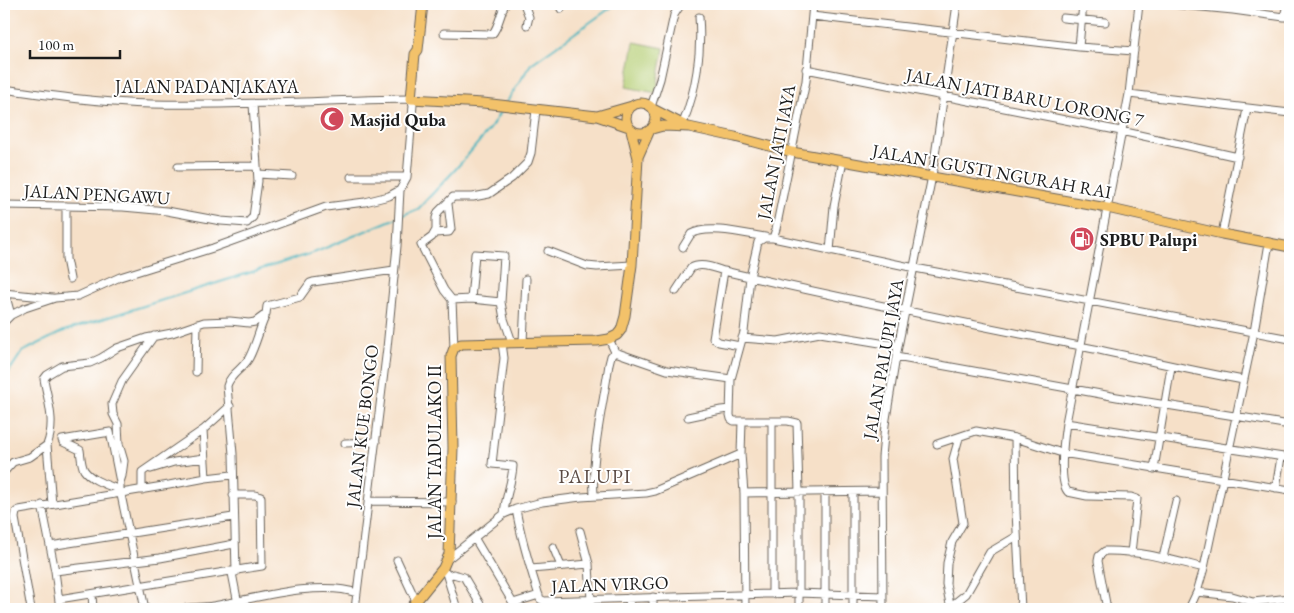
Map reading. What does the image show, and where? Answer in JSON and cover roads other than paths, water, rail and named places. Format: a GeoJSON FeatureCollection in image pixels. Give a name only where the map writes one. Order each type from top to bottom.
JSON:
{"type":"FeatureCollection","features":[{"type":"Feature","properties":{"kind":"main road"},"geometry":{"type":"LineString","coordinates":[[423,4],[418,50],[415,54],[413,101],[483,103],[597,116],[638,133],[651,130]]}},
{"type":"Feature","properties":{"kind":"main road"},"geometry":{"type":"LineString","coordinates":[[597,116],[641,103],[652,108],[656,117],[638,158]]}},
{"type":"Feature","properties":{"kind":"main road"},"geometry":{"type":"LineString","coordinates":[[609,339],[617,335],[623,325],[632,265],[638,158],[630,129],[626,123],[626,114],[632,106]]}},
{"type":"Feature","properties":{"kind":"main road","name":"JALAN I GUSTI NGURAH RAI"},"geometry":{"type":"LineString","coordinates":[[652,108],[686,125],[792,152],[1107,208],[1290,247]]}},
{"type":"Feature","properties":{"kind":"main road","name":"JALAN I GUSTI NGURAH RAI"},"geometry":{"type":"LineString","coordinates":[[651,130],[663,126],[686,125]]}},
{"type":"Feature","properties":{"kind":"main road","name":"JALAN TADULAKO II"},"geometry":{"type":"LineString","coordinates":[[410,609],[445,572],[449,558],[452,502],[453,401],[451,356],[454,348],[461,344],[609,339]]}},
{"type":"Feature","properties":{"kind":"street"},"geometry":{"type":"LineString","coordinates":[[444,32],[492,34],[496,30],[499,16],[505,4]]}},
{"type":"Feature","properties":{"kind":"street"},"geometry":{"type":"LineString","coordinates":[[524,4],[529,16],[527,26]]}},
{"type":"Feature","properties":{"kind":"street"},"geometry":{"type":"LineString","coordinates":[[652,108],[674,15],[681,4]]}},
{"type":"Feature","properties":{"kind":"street","name":"JALAN JATI JAYA"},"geometry":{"type":"LineString","coordinates":[[732,379],[742,338],[750,277],[758,242],[761,239],[770,238],[792,152],[806,82],[813,4]]}},
{"type":"Feature","properties":{"kind":"street","name":"JALAN PALUPI JAYA"},"geometry":{"type":"LineString","coordinates":[[883,609],[882,457],[885,424],[898,346],[932,176],[958,4]]}},
{"type":"Feature","properties":{"kind":"street"},"geometry":{"type":"LineString","coordinates":[[1079,47],[1083,4]]}},
{"type":"Feature","properties":{"kind":"street"},"geometry":{"type":"LineString","coordinates":[[1131,554],[1137,499],[1131,497],[1087,496],[1068,492],[1064,486],[1062,453],[1066,423],[1129,94],[1139,4]]}},
{"type":"Feature","properties":{"kind":"street"},"geometry":{"type":"LineString","coordinates":[[1171,4],[1234,7],[1287,17],[1287,4]]}},
{"type":"Feature","properties":{"kind":"street"},"geometry":{"type":"LineString","coordinates":[[812,16],[1079,47],[1134,51]]}},
{"type":"Feature","properties":{"kind":"street"},"geometry":{"type":"LineString","coordinates":[[686,125],[696,79],[700,36],[699,17]]}},
{"type":"Feature","properties":{"kind":"street"},"geometry":{"type":"LineString","coordinates":[[1063,18],[1105,22]]}},
{"type":"Feature","properties":{"kind":"street","name":"JALAN JATI BARU LORONG 7"},"geometry":{"type":"LineString","coordinates":[[806,69],[1121,131],[1238,157]]}},
{"type":"Feature","properties":{"kind":"street","name":"JALAN PADANJAKAYA"},"geometry":{"type":"LineString","coordinates":[[4,89],[50,96],[150,104],[413,101]]}},
{"type":"Feature","properties":{"kind":"street"},"geometry":{"type":"LineString","coordinates":[[1129,94],[1290,113]]}},
{"type":"Feature","properties":{"kind":"street"},"geometry":{"type":"LineString","coordinates":[[11,315],[5,293],[55,298],[78,296],[120,277],[326,207],[365,202],[389,196],[400,190],[406,177],[413,101]]}},
{"type":"Feature","properties":{"kind":"street"},"geometry":{"type":"LineString","coordinates":[[253,104],[257,170],[257,187],[252,219],[253,233]]}},
{"type":"Feature","properties":{"kind":"street"},"geometry":{"type":"LineString","coordinates":[[1222,234],[1248,108]]}},
{"type":"Feature","properties":{"kind":"street"},"geometry":{"type":"LineString","coordinates":[[454,348],[452,300],[444,290],[421,245],[435,233],[438,212],[453,197],[489,194],[512,178],[528,162],[532,153],[536,110]]}},
{"type":"Feature","properties":{"kind":"street"},"geometry":{"type":"LineString","coordinates":[[830,251],[834,206],[843,161]]}},
{"type":"Feature","properties":{"kind":"street"},"geometry":{"type":"LineString","coordinates":[[178,168],[257,170],[292,176]]}},
{"type":"Feature","properties":{"kind":"street"},"geometry":{"type":"LineString","coordinates":[[351,177],[406,177]]}},
{"type":"Feature","properties":{"kind":"street","name":"JALAN KUE BONGO"},"geometry":{"type":"LineString","coordinates":[[355,609],[376,442],[397,246],[400,190]]}},
{"type":"Feature","properties":{"kind":"street"},"geometry":{"type":"LineString","coordinates":[[435,233],[449,232],[451,229],[448,204]]}},
{"type":"Feature","properties":{"kind":"street","name":"JALAN PENGAWU"},"geometry":{"type":"LineString","coordinates":[[4,205],[123,207],[167,211],[221,221],[247,223],[252,219]]}},
{"type":"Feature","properties":{"kind":"street"},"geometry":{"type":"LineString","coordinates":[[66,206],[66,259],[70,279]]}},
{"type":"Feature","properties":{"kind":"street"},"geometry":{"type":"LineString","coordinates":[[683,247],[691,234],[702,230],[726,231],[1290,339]]}},
{"type":"Feature","properties":{"kind":"street"},"geometry":{"type":"LineString","coordinates":[[1189,609],[1197,592],[1204,568],[1254,332],[1269,243]]}},
{"type":"Feature","properties":{"kind":"street"},"geometry":{"type":"LineString","coordinates":[[548,251],[588,266],[632,265]]}},
{"type":"Feature","properties":{"kind":"street"},"geometry":{"type":"LineString","coordinates":[[471,299],[474,254],[503,255],[501,302],[504,319],[512,342]]}},
{"type":"Feature","properties":{"kind":"street"},"geometry":{"type":"LineString","coordinates":[[676,291],[691,268],[701,265],[905,312],[1243,380]]}},
{"type":"Feature","properties":{"kind":"street"},"geometry":{"type":"LineString","coordinates":[[238,605],[234,572],[233,454],[227,389],[229,379],[241,370],[249,359],[266,314],[267,306],[300,297],[310,283],[313,282],[394,270]]}},
{"type":"Feature","properties":{"kind":"street"},"geometry":{"type":"LineString","coordinates":[[724,270],[713,338],[719,342],[740,346]]}},
{"type":"Feature","properties":{"kind":"street"},"geometry":{"type":"LineString","coordinates":[[523,342],[526,279]]}},
{"type":"Feature","properties":{"kind":"street"},"geometry":{"type":"LineString","coordinates":[[4,322],[11,315],[25,308],[55,298]]}},
{"type":"Feature","properties":{"kind":"street"},"geometry":{"type":"LineString","coordinates":[[452,300],[471,299],[501,302]]}},
{"type":"Feature","properties":{"kind":"street"},"geometry":{"type":"LineString","coordinates":[[52,504],[51,472],[47,445],[52,423],[44,378],[62,366],[90,363],[117,348],[154,336],[172,333],[204,322],[230,321],[249,323],[259,320],[266,314]]}},
{"type":"Feature","properties":{"kind":"street"},"geometry":{"type":"LineString","coordinates":[[196,372],[198,324]]}},
{"type":"Feature","properties":{"kind":"street"},"geometry":{"type":"LineString","coordinates":[[742,338],[778,341],[820,332],[898,346]]}},
{"type":"Feature","properties":{"kind":"street"},"geometry":{"type":"LineString","coordinates":[[120,488],[124,461],[119,444],[118,424],[112,414],[112,404],[122,381],[154,336]]}},
{"type":"Feature","properties":{"kind":"street"},"geometry":{"type":"LineString","coordinates":[[609,339],[615,352],[667,370],[732,379],[731,419],[792,422],[798,425],[800,492],[798,609]]}},
{"type":"Feature","properties":{"kind":"street"},"geometry":{"type":"LineString","coordinates":[[502,343],[504,358],[492,464],[513,466],[512,480],[506,494],[504,514]]}},
{"type":"Feature","properties":{"kind":"street"},"geometry":{"type":"LineString","coordinates":[[594,495],[593,473],[596,447],[609,364],[611,356],[615,352]]}},
{"type":"Feature","properties":{"kind":"street"},"geometry":{"type":"LineString","coordinates":[[896,357],[1164,406],[1290,425]]}},
{"type":"Feature","properties":{"kind":"street"},"geometry":{"type":"LineString","coordinates":[[1154,469],[1171,366]]}},
{"type":"Feature","properties":{"kind":"street"},"geometry":{"type":"LineString","coordinates":[[142,490],[141,474],[203,430],[230,406]]}},
{"type":"Feature","properties":{"kind":"street"},"geometry":{"type":"LineString","coordinates":[[688,417],[730,410]]}},
{"type":"Feature","properties":{"kind":"street"},"geometry":{"type":"LineString","coordinates":[[742,421],[745,609]]}},
{"type":"Feature","properties":{"kind":"street"},"geometry":{"type":"LineString","coordinates":[[772,422],[772,594]]}},
{"type":"Feature","properties":{"kind":"street"},"geometry":{"type":"LineString","coordinates":[[1066,423],[1290,458]]}},
{"type":"Feature","properties":{"kind":"street"},"geometry":{"type":"LineString","coordinates":[[203,430],[206,478]]}},
{"type":"Feature","properties":{"kind":"street"},"geometry":{"type":"LineString","coordinates":[[937,444],[976,431],[1015,438],[1062,453],[1290,490]]}},
{"type":"Feature","properties":{"kind":"street"},"geometry":{"type":"LineString","coordinates":[[145,609],[120,488],[110,432],[62,440],[80,450],[85,471],[98,481],[120,488],[142,490],[206,478],[232,476]]}},
{"type":"Feature","properties":{"kind":"street"},"geometry":{"type":"LineString","coordinates":[[951,608],[946,584],[947,563],[952,542],[963,523],[953,459],[959,438]]}},
{"type":"Feature","properties":{"kind":"street"},"geometry":{"type":"LineString","coordinates":[[1015,438],[1021,609]]}},
{"type":"Feature","properties":{"kind":"street"},"geometry":{"type":"LineString","coordinates":[[345,442],[376,442]]}},
{"type":"Feature","properties":{"kind":"street"},"geometry":{"type":"LineString","coordinates":[[4,472],[16,460],[30,457],[47,445]]}},
{"type":"Feature","properties":{"kind":"street"},"geometry":{"type":"LineString","coordinates":[[449,558],[504,514],[516,509],[542,502],[594,495],[640,494],[655,491],[742,454]]}},
{"type":"Feature","properties":{"kind":"street"},"geometry":{"type":"LineString","coordinates":[[1276,488],[1281,457]]}},
{"type":"Feature","properties":{"kind":"street"},"geometry":{"type":"LineString","coordinates":[[146,470],[174,462],[205,458]]}},
{"type":"Feature","properties":{"kind":"street"},"geometry":{"type":"LineString","coordinates":[[31,609],[16,514],[19,510],[120,488]]}},
{"type":"Feature","properties":{"kind":"street"},"geometry":{"type":"LineString","coordinates":[[744,493],[882,491]]}},
{"type":"Feature","properties":{"kind":"street"},"geometry":{"type":"LineString","coordinates":[[825,492],[825,609]]}},
{"type":"Feature","properties":{"kind":"street"},"geometry":{"type":"LineString","coordinates":[[853,492],[853,609]]}},
{"type":"Feature","properties":{"kind":"street"},"geometry":{"type":"LineString","coordinates":[[59,599],[262,566],[261,497],[255,495],[233,495]]}},
{"type":"Feature","properties":{"kind":"street"},"geometry":{"type":"LineString","coordinates":[[368,500],[452,502]]}},
{"type":"Feature","properties":{"kind":"street"},"geometry":{"type":"LineString","coordinates":[[1163,558],[1176,501]]}},
{"type":"Feature","properties":{"kind":"street"},"geometry":{"type":"LineString","coordinates":[[42,505],[55,571],[60,609]]}},
{"type":"Feature","properties":{"kind":"street","name":"JALAN VIRGO"},"geometry":{"type":"LineString","coordinates":[[516,509],[518,527],[542,601],[567,605],[629,598],[746,594],[798,593],[883,596]]}},
{"type":"Feature","properties":{"kind":"street"},"geometry":{"type":"LineString","coordinates":[[50,546],[233,517]]}},
{"type":"Feature","properties":{"kind":"street"},"geometry":{"type":"LineString","coordinates":[[580,532],[598,609]]}},
{"type":"Feature","properties":{"kind":"street"},"geometry":{"type":"LineString","coordinates":[[951,608],[966,594],[990,552],[1017,536]]}},
{"type":"Feature","properties":{"kind":"street"},"geometry":{"type":"LineString","coordinates":[[474,539],[513,603],[519,609]]}},
{"type":"Feature","properties":{"kind":"street"},"geometry":{"type":"LineString","coordinates":[[55,571],[136,561],[234,544]]}},
{"type":"Feature","properties":{"kind":"street"},"geometry":{"type":"LineString","coordinates":[[553,547],[561,566]]}},
{"type":"Feature","properties":{"kind":"street"},"geometry":{"type":"LineString","coordinates":[[1108,609],[1098,562],[1099,556],[1104,551],[1163,558],[1204,568]]}},
{"type":"Feature","properties":{"kind":"street"},"geometry":{"type":"LineString","coordinates":[[397,560],[416,601]]}},
{"type":"Feature","properties":{"kind":"street"},"geometry":{"type":"LineString","coordinates":[[531,569],[588,564]]}},
{"type":"Feature","properties":{"kind":"street"},"geometry":{"type":"LineString","coordinates":[[457,609],[445,572],[464,577],[483,609]]}},
{"type":"Feature","properties":{"kind":"street"},"geometry":{"type":"LineString","coordinates":[[180,609],[238,605],[295,592],[326,588],[343,589],[357,593]]}},
{"type":"Feature","properties":{"kind":"street"},"geometry":{"type":"LineString","coordinates":[[1197,592],[1232,596],[1253,606],[1290,598]]}},
{"type":"Feature","properties":{"kind":"street"},"geometry":{"type":"LineString","coordinates":[[92,594],[93,609]]}},
{"type":"Feature","properties":{"kind":"street"},"geometry":{"type":"LineString","coordinates":[[513,603],[539,595]]}},
{"type":"Feature","properties":{"kind":"street"},"geometry":{"type":"LineString","coordinates":[[653,597],[653,609]]}},
{"type":"Feature","properties":{"kind":"street"},"geometry":{"type":"LineString","coordinates":[[629,598],[630,609]]}},
{"type":"Feature","properties":{"kind":"waterway"},"geometry":{"type":"LineString","coordinates":[[506,103],[531,64],[616,4]]}},
{"type":"Feature","properties":{"kind":"waterway"},"geometry":{"type":"LineString","coordinates":[[400,216],[418,209],[490,129],[502,109]]}},
{"type":"Feature","properties":{"kind":"waterway"},"geometry":{"type":"LineString","coordinates":[[4,379],[22,352],[64,331],[316,252],[396,218]]}},
{"type":"Feature","properties":{"kind":"place","name":"Masjid Quba"},"geometry":{"type":"Point","coordinates":[332,119]}},
{"type":"Feature","properties":{"kind":"place","name":"SPBU Palupi"},"geometry":{"type":"Point","coordinates":[1082,239]}},
{"type":"Feature","properties":{"kind":"district","name":"PALUPI"},"geometry":{"type":"Point","coordinates":[595,476]}}]}
